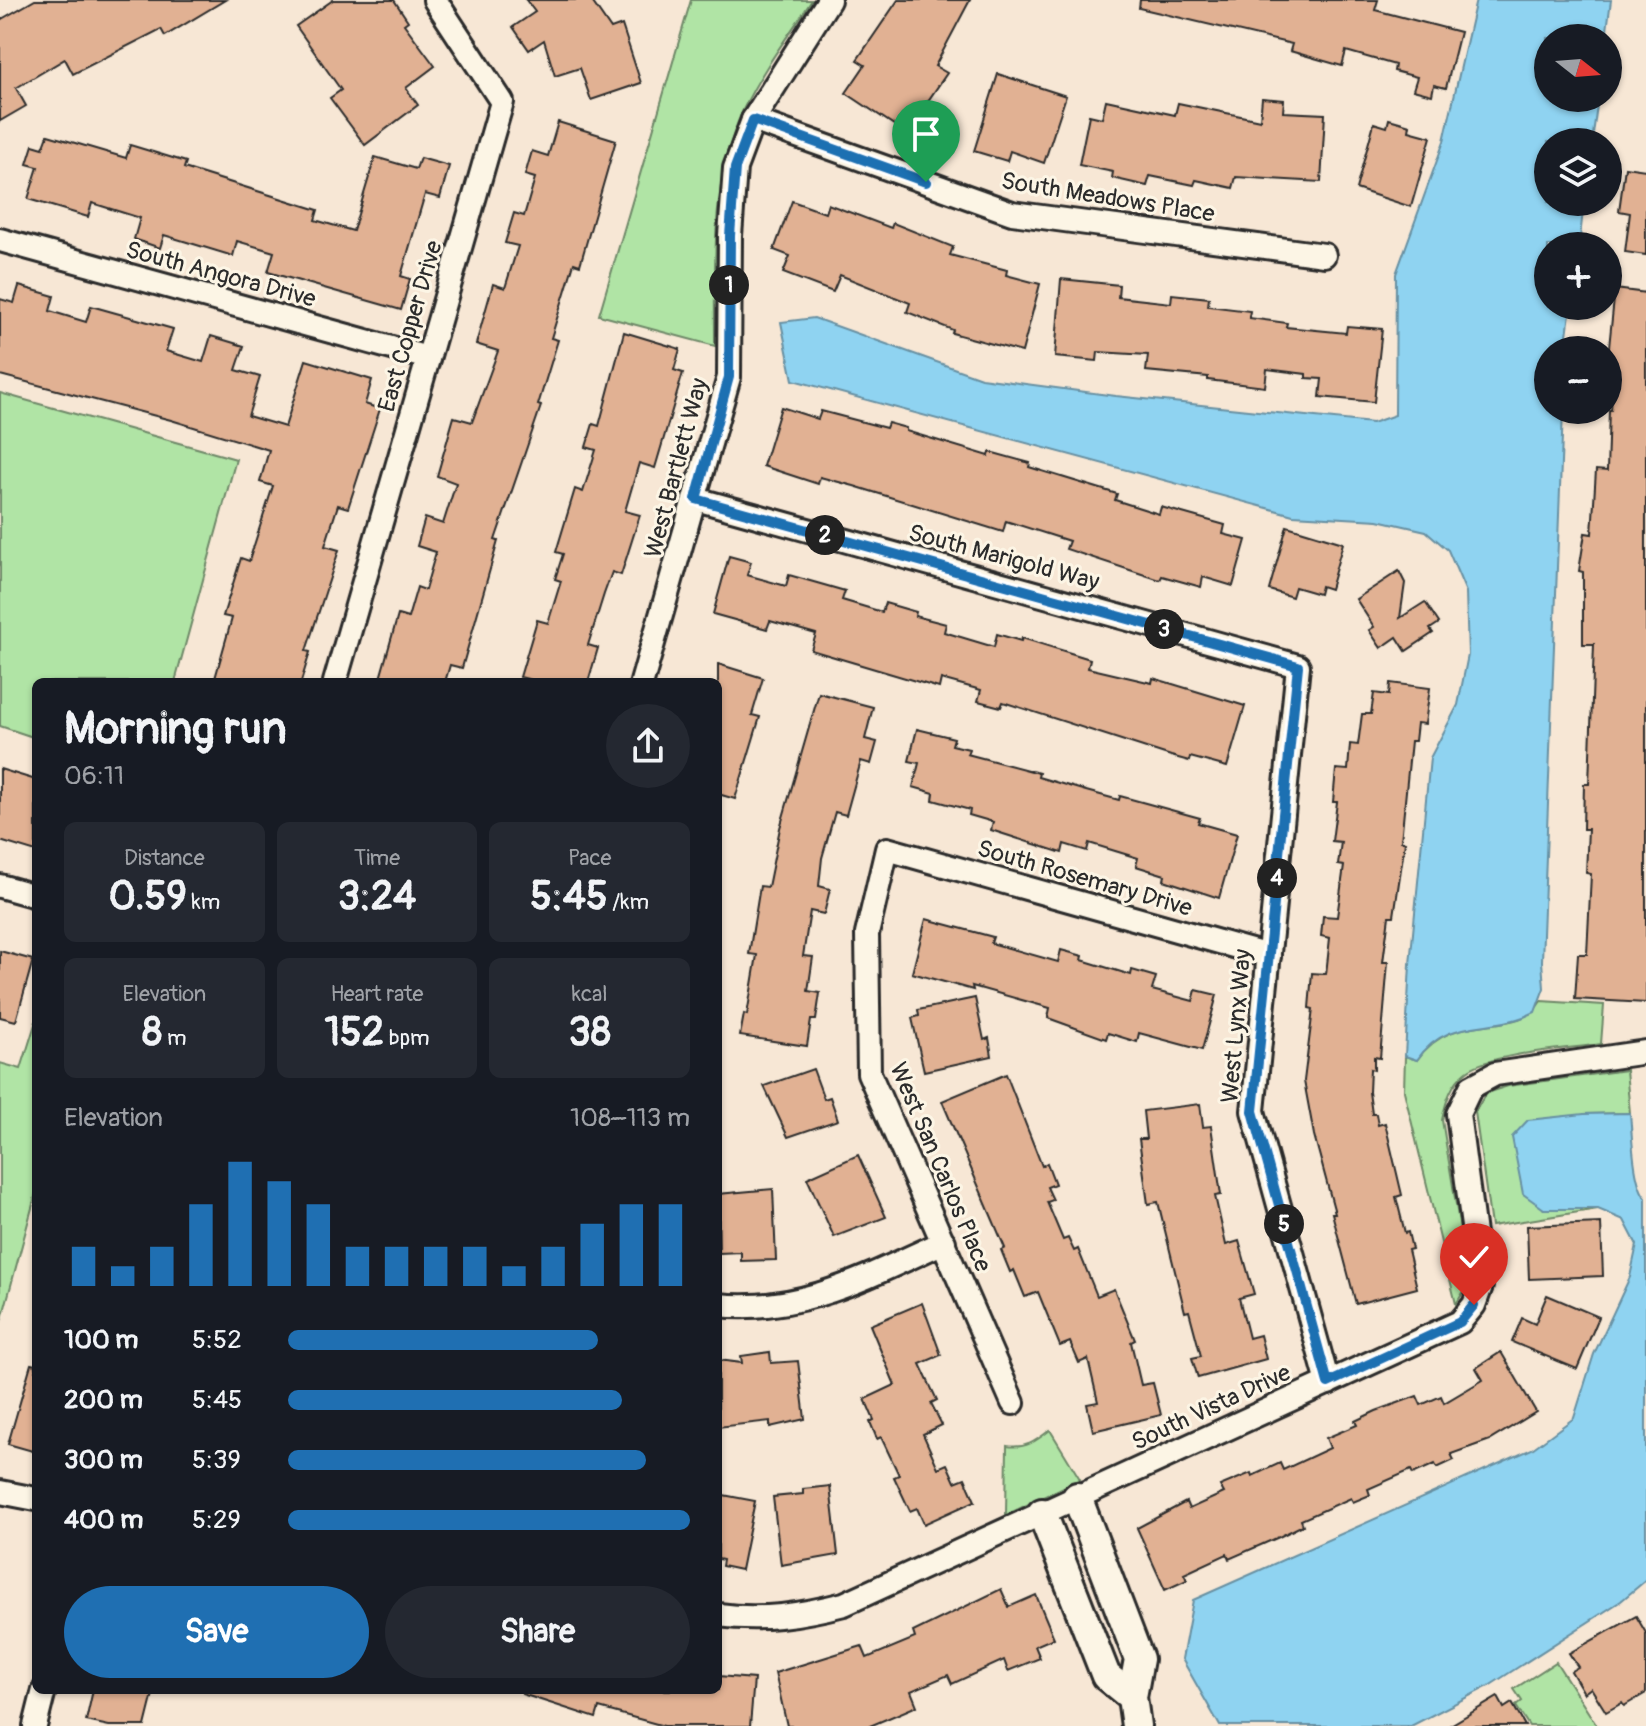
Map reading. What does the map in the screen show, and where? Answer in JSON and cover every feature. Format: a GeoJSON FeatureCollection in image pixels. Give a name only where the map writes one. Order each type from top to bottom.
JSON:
{"type":"FeatureCollection","features":[{"type":"Feature","properties":{"kind":"street","name":"East Copper Drive"},"geometry":{"type":"LineString","coordinates":[[336,678],[502,102],[435,0]]}},
{"type":"Feature","properties":{"kind":"street","name":"West Bartlett Way"},"geometry":{"type":"LineString","coordinates":[[643,678],[729,377],[730,236],[735,168],[753,120],[829,0]]}},
{"type":"Feature","properties":{"kind":"street","name":"South Meadows Place"},"geometry":{"type":"LineString","coordinates":[[753,120],[1012,213],[1324,255]]}},
{"type":"Feature","properties":{"kind":"street","name":"South Angora Drive"},"geometry":{"type":"LineString","coordinates":[[0,240],[428,358]]}},
{"type":"Feature","properties":{"kind":"street","name":"South Marigold Way"},"geometry":{"type":"LineString","coordinates":[[696,499],[1298,666]]}},
{"type":"Feature","properties":{"kind":"street","name":"West Lynx Way"},"geometry":{"type":"LineString","coordinates":[[1298,666],[1253,1111],[1328,1383]]}},
{"type":"Feature","properties":{"kind":"street","name":"South Rosemary Drive"},"geometry":{"type":"LineString","coordinates":[[887,849],[1269,956]]}},
{"type":"Feature","properties":{"kind":"street","name":"West San Carlos Place"},"geometry":{"type":"LineString","coordinates":[[887,849],[867,934],[869,1073],[1013,1403]]}},
{"type":"Feature","properties":{"kind":"street"},"geometry":{"type":"LineString","coordinates":[[0,886],[32,895]]}},
{"type":"Feature","properties":{"kind":"street","name":"South Vista Drive"},"geometry":{"type":"LineString","coordinates":[[722,1616],[754,1620],[785,1617],[844,1604],[1460,1322],[1474,1305],[1481,1286],[1458,1114],[1471,1087],[1495,1074],[1646,1052]]}},
{"type":"Feature","properties":{"kind":"street"},"geometry":{"type":"LineString","coordinates":[[722,1305],[752,1309],[823,1294],[944,1242]]}},
{"type":"Feature","properties":{"kind":"street"},"geometry":{"type":"LineString","coordinates":[[0,1492],[32,1498]]}},
{"type":"Feature","properties":{"kind":"street"},"geometry":{"type":"LineString","coordinates":[[1077,1497],[1139,1659],[1132,1697],[1136,1726]]}},
{"type":"Feature","properties":{"kind":"street"},"geometry":{"type":"LineString","coordinates":[[1042,1513],[1106,1676],[1132,1697]]}},
{"type":"Feature","properties":{"kind":"street"},"geometry":{"type":"LineString","coordinates":[[35,1726],[43,1694]]}},
{"type":"Feature","properties":{"kind":"green space"},"geometry":{"type":"Polygon","coordinates":[[[691,0],[812,0],[758,81],[732,138],[717,226],[715,346],[599,315],[691,0]]]}},
{"type":"Feature","properties":{"kind":"green space"},"geometry":{"type":"Polygon","coordinates":[[[0,393],[236,459],[176,678],[32,678],[32,737],[0,726],[0,393]]]}},
{"type":"Feature","properties":{"kind":"green space"},"geometry":{"type":"Polygon","coordinates":[[[1541,1001],[1604,1005],[1601,1044],[1494,1060],[1467,1071],[1453,1087],[1442,1120],[1469,1283],[1456,1304],[1404,1091],[1405,1056],[1417,1060],[1432,1044],[1466,1028],[1517,1020],[1531,1013],[1541,1001]]]}},
{"type":"Feature","properties":{"kind":"green space"},"geometry":{"type":"Polygon","coordinates":[[[32,1034],[32,1208],[0,1326],[0,1063],[21,1069],[32,1034]]]}},
{"type":"Feature","properties":{"kind":"green space"},"geometry":{"type":"Polygon","coordinates":[[[1626,1070],[1630,1113],[1584,1114],[1544,1209],[1598,1209],[1491,1226],[1475,1112],[1486,1093],[1508,1086],[1626,1070]]]}},
{"type":"Feature","properties":{"kind":"green space"},"geometry":{"type":"Polygon","coordinates":[[[1050,1430],[1080,1479],[1006,1515],[1007,1446],[1025,1445],[1050,1430]]]}},
{"type":"Feature","properties":{"kind":"green space"},"geometry":{"type":"Polygon","coordinates":[[[1556,1662],[1597,1726],[1529,1726],[1516,1706],[1522,1701],[1514,1689],[1556,1662]]]}},
{"type":"Feature","properties":{"kind":"water"},"geometry":{"type":"Polygon","coordinates":[[[1476,0],[1611,0],[1608,24],[1534,24],[1534,112],[1596,112],[1594,128],[1534,128],[1534,216],[1582,216],[1581,232],[1534,232],[1534,320],[1569,320],[1567,336],[1534,336],[1534,424],[1562,424],[1542,961],[1544,988],[1535,1012],[1503,1022],[1457,1030],[1429,1046],[1417,1060],[1405,1056],[1410,964],[1430,758],[1458,705],[1468,655],[1466,592],[1448,550],[1426,531],[1378,520],[1293,515],[793,380],[781,322],[814,318],[981,378],[1116,396],[1372,423],[1395,415],[1396,274],[1444,141],[1476,0]]]}},
{"type":"Feature","properties":{"kind":"water"},"geometry":{"type":"Polygon","coordinates":[[[1630,1113],[1638,1182],[1646,1198],[1646,1580],[1621,1601],[1489,1686],[1411,1726],[1220,1726],[1182,1659],[1193,1600],[1532,1449],[1574,1418],[1594,1354],[1630,1277],[1637,1245],[1624,1220],[1598,1209],[1544,1209],[1523,1194],[1512,1137],[1528,1120],[1630,1113]]]}},
{"type":"Feature","properties":{"kind":"building"},"geometry":{"type":"Polygon","coordinates":[[[35,0],[225,0],[165,36],[161,29],[73,74],[65,59],[16,88],[26,106],[0,121],[0,20],[35,0]]]}},
{"type":"Feature","properties":{"kind":"building"},"geometry":{"type":"Polygon","coordinates":[[[333,0],[394,0],[408,21],[404,24],[435,66],[406,88],[418,105],[365,145],[330,98],[341,90],[296,26],[333,0]]]}},
{"type":"Feature","properties":{"kind":"building"},"geometry":{"type":"Polygon","coordinates":[[[526,0],[591,0],[611,29],[622,25],[641,83],[591,100],[580,68],[555,76],[544,40],[529,50],[513,27],[535,12],[526,0]]]}},
{"type":"Feature","properties":{"kind":"building"},"geometry":{"type":"Polygon","coordinates":[[[898,0],[970,0],[935,66],[947,73],[906,133],[846,93],[865,65],[857,60],[898,0]]]}},
{"type":"Feature","properties":{"kind":"building"},"geometry":{"type":"Polygon","coordinates":[[[1140,0],[1378,0],[1375,10],[1460,32],[1446,88],[1434,85],[1432,95],[1413,90],[1417,77],[1394,71],[1395,65],[1346,51],[1342,66],[1290,51],[1292,44],[1139,8],[1140,0]]]}},
{"type":"Feature","properties":{"kind":"building"},"geometry":{"type":"Polygon","coordinates":[[[998,74],[1066,96],[1044,163],[1010,151],[1007,161],[974,151],[998,74]]]}},
{"type":"Feature","properties":{"kind":"building"},"geometry":{"type":"Polygon","coordinates":[[[1262,98],[1284,100],[1283,112],[1325,114],[1321,182],[1236,177],[1233,188],[1196,180],[1194,185],[1150,176],[1147,186],[1112,178],[1113,172],[1079,165],[1089,115],[1102,118],[1106,100],[1175,115],[1178,103],[1260,120],[1262,98]]]}},
{"type":"Feature","properties":{"kind":"building"},"geometry":{"type":"Polygon","coordinates":[[[1389,119],[1410,125],[1409,131],[1431,137],[1411,207],[1356,189],[1374,123],[1387,127],[1389,119]]]}},
{"type":"Feature","properties":{"kind":"building"},"geometry":{"type":"Polygon","coordinates":[[[558,122],[616,140],[580,265],[574,263],[551,338],[558,340],[538,405],[541,406],[495,540],[498,541],[462,668],[450,665],[446,678],[380,678],[398,615],[408,618],[417,587],[425,590],[436,552],[417,546],[425,518],[443,524],[456,483],[437,476],[454,417],[472,422],[498,351],[476,344],[493,284],[505,288],[518,246],[505,243],[514,213],[524,216],[535,178],[525,175],[532,151],[548,156],[558,122]]]}},
{"type":"Feature","properties":{"kind":"building"},"geometry":{"type":"Polygon","coordinates":[[[48,135],[126,158],[130,145],[186,162],[184,168],[318,210],[315,220],[353,231],[375,157],[416,169],[420,158],[449,166],[440,198],[425,194],[401,276],[410,279],[401,310],[268,272],[274,252],[237,241],[233,256],[164,235],[160,248],[134,239],[140,218],[92,203],[88,217],[28,199],[38,167],[27,164],[33,145],[43,148],[48,135]]]}},
{"type":"Feature","properties":{"kind":"building"},"geometry":{"type":"Polygon","coordinates":[[[1625,167],[1646,170],[1646,255],[1625,252],[1630,213],[1622,212],[1625,167]]]}},
{"type":"Feature","properties":{"kind":"building"},"geometry":{"type":"Polygon","coordinates":[[[792,201],[825,213],[828,204],[891,228],[893,223],[953,247],[950,255],[1007,270],[1006,275],[1040,284],[1022,352],[952,333],[953,330],[907,312],[910,303],[840,275],[833,292],[783,273],[790,256],[774,250],[792,201]]]}},
{"type":"Feature","properties":{"kind":"building"},"geometry":{"type":"Polygon","coordinates":[[[1061,279],[1119,285],[1118,297],[1171,303],[1172,294],[1209,298],[1208,306],[1250,311],[1249,318],[1287,323],[1286,327],[1346,333],[1347,326],[1382,329],[1374,402],[1320,397],[1322,379],[1306,378],[1306,374],[1267,369],[1265,387],[1146,371],[1148,355],[1098,352],[1097,361],[1055,357],[1061,279]]]}},
{"type":"Feature","properties":{"kind":"building"},"geometry":{"type":"Polygon","coordinates":[[[19,286],[54,296],[50,311],[86,322],[91,306],[173,329],[166,351],[203,362],[211,336],[244,346],[236,370],[260,377],[248,416],[285,427],[306,360],[372,380],[365,404],[380,409],[348,508],[338,505],[325,546],[339,550],[306,651],[310,652],[302,678],[215,678],[232,618],[223,616],[241,558],[249,561],[273,486],[260,482],[269,450],[171,420],[0,375],[0,299],[14,303],[19,286]]]}},
{"type":"Feature","properties":{"kind":"building"},"geometry":{"type":"Polygon","coordinates":[[[1622,290],[1646,293],[1646,1003],[1575,999],[1578,954],[1587,954],[1591,874],[1586,873],[1588,829],[1583,829],[1584,784],[1589,784],[1594,644],[1583,644],[1583,572],[1579,571],[1585,533],[1592,534],[1596,470],[1607,471],[1609,424],[1622,424],[1622,336],[1610,336],[1612,320],[1622,320],[1622,290]]]}},
{"type":"Feature","properties":{"kind":"building"},"geometry":{"type":"Polygon","coordinates":[[[624,332],[680,349],[674,370],[683,373],[655,468],[639,463],[625,511],[640,515],[621,575],[612,572],[588,645],[598,648],[589,678],[520,677],[537,620],[548,623],[561,581],[555,579],[563,554],[556,552],[575,489],[583,492],[596,450],[586,447],[593,424],[599,426],[624,332]]]}},
{"type":"Feature","properties":{"kind":"building"},"geometry":{"type":"Polygon","coordinates":[[[781,407],[818,419],[821,411],[886,428],[888,423],[989,456],[990,452],[1030,463],[1029,467],[1117,494],[1115,500],[1159,514],[1161,507],[1225,525],[1223,534],[1246,540],[1233,586],[1203,577],[1201,587],[1162,576],[1160,580],[1066,549],[1069,541],[1006,521],[1003,532],[854,486],[820,477],[818,484],[763,466],[781,407]]]}},
{"type":"Feature","properties":{"kind":"building"},"geometry":{"type":"Polygon","coordinates":[[[1287,526],[1343,543],[1330,589],[1321,586],[1319,594],[1295,587],[1292,597],[1269,590],[1287,526]]]}},
{"type":"Feature","properties":{"kind":"building"},"geometry":{"type":"Polygon","coordinates":[[[729,556],[751,562],[747,575],[786,586],[789,575],[845,591],[842,600],[882,612],[885,603],[916,612],[915,616],[946,624],[944,632],[994,647],[997,634],[1021,641],[1022,638],[1090,659],[1088,668],[1152,683],[1153,678],[1245,706],[1227,767],[1190,757],[1189,761],[1171,756],[1003,702],[1001,707],[978,701],[981,690],[941,679],[939,688],[811,650],[816,634],[770,621],[767,629],[713,614],[729,556]]]}},
{"type":"Feature","properties":{"kind":"building"},"geometry":{"type":"Polygon","coordinates":[[[1399,571],[1405,583],[1400,618],[1425,602],[1439,623],[1430,629],[1433,633],[1406,651],[1397,637],[1381,648],[1369,630],[1374,627],[1356,599],[1399,571]]]}},
{"type":"Feature","properties":{"kind":"building"},"geometry":{"type":"Polygon","coordinates":[[[718,664],[763,678],[752,715],[760,717],[735,799],[722,795],[722,678],[718,678],[718,664]]]}},
{"type":"Feature","properties":{"kind":"building"},"geometry":{"type":"Polygon","coordinates":[[[1390,683],[1430,688],[1425,724],[1417,723],[1415,741],[1411,741],[1401,841],[1405,842],[1394,916],[1389,916],[1383,962],[1388,962],[1380,1058],[1374,1057],[1374,1070],[1370,1069],[1369,1092],[1372,1114],[1376,1114],[1378,1125],[1385,1123],[1402,1195],[1396,1197],[1412,1249],[1408,1250],[1417,1288],[1356,1304],[1332,1213],[1335,1213],[1314,1135],[1304,1081],[1313,1009],[1309,1008],[1312,973],[1326,974],[1330,938],[1321,936],[1323,916],[1337,917],[1344,866],[1338,865],[1341,842],[1332,841],[1337,802],[1333,802],[1336,769],[1348,770],[1350,744],[1358,745],[1362,714],[1371,714],[1374,693],[1389,695],[1390,683]]]}},
{"type":"Feature","properties":{"kind":"building"},"geometry":{"type":"Polygon","coordinates":[[[819,693],[873,707],[865,739],[877,742],[871,764],[861,761],[846,815],[835,812],[822,858],[819,886],[830,889],[824,914],[810,911],[803,956],[813,957],[808,991],[820,993],[816,1020],[811,1020],[807,1046],[740,1036],[744,1014],[747,1015],[757,955],[749,954],[760,886],[768,887],[780,828],[819,693]]]}},
{"type":"Feature","properties":{"kind":"building"},"geometry":{"type":"Polygon","coordinates":[[[917,729],[954,738],[952,745],[969,749],[967,754],[1039,773],[1038,777],[1086,791],[1119,800],[1120,796],[1200,818],[1198,823],[1237,834],[1219,898],[1164,880],[1165,875],[1136,866],[1138,858],[1089,843],[1087,851],[1064,844],[1062,853],[991,830],[993,822],[969,815],[970,810],[933,800],[934,793],[913,787],[919,763],[909,761],[917,729]]]}},
{"type":"Feature","properties":{"kind":"building"},"geometry":{"type":"Polygon","coordinates":[[[0,769],[32,779],[32,851],[0,841],[0,769]]]}},
{"type":"Feature","properties":{"kind":"building"},"geometry":{"type":"Polygon","coordinates":[[[926,919],[993,937],[991,943],[1058,962],[1061,950],[1131,975],[1132,970],[1156,977],[1152,990],[1193,1001],[1196,990],[1217,995],[1202,1050],[1139,1033],[1137,1042],[1108,1033],[1106,1039],[1048,1018],[1050,1008],[912,973],[926,919]]]}},
{"type":"Feature","properties":{"kind":"building"},"geometry":{"type":"Polygon","coordinates":[[[0,951],[32,960],[32,964],[16,1021],[0,1017],[0,951]]]}},
{"type":"Feature","properties":{"kind":"building"},"geometry":{"type":"Polygon","coordinates":[[[975,998],[984,1040],[989,1038],[992,1056],[924,1071],[912,1018],[919,1016],[918,1010],[975,998]]]}},
{"type":"Feature","properties":{"kind":"building"},"geometry":{"type":"Polygon","coordinates":[[[813,1069],[824,1099],[830,1097],[838,1120],[788,1137],[764,1086],[813,1069]]]}},
{"type":"Feature","properties":{"kind":"building"},"geometry":{"type":"Polygon","coordinates":[[[1006,1074],[1042,1166],[1047,1163],[1055,1184],[1047,1187],[1053,1200],[1047,1202],[1063,1240],[1068,1238],[1074,1251],[1078,1249],[1097,1296],[1114,1289],[1135,1340],[1131,1342],[1141,1385],[1153,1383],[1161,1415],[1093,1431],[1087,1404],[1098,1402],[1088,1359],[1079,1363],[1070,1342],[1060,1346],[1038,1292],[1025,1297],[1014,1270],[1010,1272],[1001,1250],[1005,1248],[942,1101],[1006,1074]]]}},
{"type":"Feature","properties":{"kind":"building"},"geometry":{"type":"Polygon","coordinates":[[[1200,1104],[1203,1127],[1211,1126],[1221,1195],[1215,1196],[1226,1245],[1239,1241],[1254,1294],[1239,1298],[1249,1338],[1260,1335],[1266,1359],[1198,1378],[1192,1358],[1201,1356],[1189,1311],[1185,1312],[1158,1202],[1148,1204],[1139,1139],[1146,1139],[1143,1111],[1200,1104]]]}},
{"type":"Feature","properties":{"kind":"building"},"geometry":{"type":"Polygon","coordinates":[[[858,1155],[886,1217],[834,1237],[807,1178],[858,1155]]]}},
{"type":"Feature","properties":{"kind":"building"},"geometry":{"type":"Polygon","coordinates":[[[773,1189],[776,1260],[741,1261],[741,1252],[722,1253],[722,1194],[773,1189]]]}},
{"type":"Feature","properties":{"kind":"building"},"geometry":{"type":"Polygon","coordinates":[[[1601,1223],[1603,1276],[1529,1279],[1527,1226],[1601,1223]]]}},
{"type":"Feature","properties":{"kind":"building"},"geometry":{"type":"Polygon","coordinates":[[[1547,1295],[1599,1317],[1577,1369],[1512,1342],[1522,1318],[1535,1324],[1547,1295]]]}},
{"type":"Feature","properties":{"kind":"building"},"geometry":{"type":"Polygon","coordinates":[[[922,1303],[941,1355],[920,1364],[937,1400],[931,1403],[942,1425],[923,1434],[938,1468],[947,1464],[955,1482],[965,1478],[975,1501],[924,1524],[917,1508],[910,1511],[894,1477],[899,1475],[881,1437],[877,1439],[870,1422],[874,1420],[865,1399],[895,1385],[870,1325],[922,1303]]]}},
{"type":"Feature","properties":{"kind":"building"},"geometry":{"type":"Polygon","coordinates":[[[770,1352],[771,1363],[798,1361],[805,1419],[770,1427],[770,1421],[722,1427],[722,1360],[742,1363],[741,1356],[770,1352]]]}},
{"type":"Feature","properties":{"kind":"building"},"geometry":{"type":"Polygon","coordinates":[[[1501,1352],[1536,1412],[1490,1440],[1451,1454],[1454,1460],[1413,1474],[1411,1470],[1368,1489],[1370,1495],[1353,1502],[1351,1498],[1301,1520],[1303,1525],[1229,1559],[1227,1554],[1184,1574],[1187,1580],[1165,1590],[1137,1528],[1186,1502],[1189,1509],[1224,1493],[1220,1486],[1251,1473],[1252,1476],[1280,1463],[1283,1470],[1330,1448],[1326,1438],[1357,1425],[1355,1421],[1376,1411],[1417,1396],[1421,1405],[1441,1396],[1444,1403],[1483,1380],[1476,1368],[1501,1352]]]}},
{"type":"Feature","properties":{"kind":"building"},"geometry":{"type":"Polygon","coordinates":[[[31,1364],[32,1364],[32,1451],[8,1444],[31,1364]]]}},
{"type":"Feature","properties":{"kind":"building"},"geometry":{"type":"Polygon","coordinates":[[[830,1486],[838,1555],[781,1565],[773,1497],[803,1494],[803,1489],[830,1486]]]}},
{"type":"Feature","properties":{"kind":"building"},"geometry":{"type":"Polygon","coordinates":[[[722,1495],[755,1501],[741,1570],[722,1566],[722,1495]]]}},
{"type":"Feature","properties":{"kind":"building"},"geometry":{"type":"Polygon","coordinates":[[[1001,1589],[1009,1607],[1036,1595],[1054,1638],[1035,1646],[1040,1658],[1008,1671],[1004,1660],[952,1684],[948,1675],[911,1691],[917,1706],[870,1726],[787,1726],[775,1673],[862,1646],[867,1658],[915,1638],[913,1632],[1001,1589]]]}},
{"type":"Feature","properties":{"kind":"building"},"geometry":{"type":"Polygon","coordinates":[[[1636,1616],[1646,1633],[1646,1693],[1606,1712],[1591,1688],[1584,1693],[1571,1671],[1578,1667],[1569,1653],[1636,1616]]]}},
{"type":"Feature","properties":{"kind":"building"},"geometry":{"type":"Polygon","coordinates":[[[722,1676],[754,1679],[750,1726],[664,1726],[599,1708],[596,1718],[522,1694],[722,1694],[722,1676]]]}},
{"type":"Feature","properties":{"kind":"building"},"geometry":{"type":"Polygon","coordinates":[[[92,1694],[153,1694],[145,1726],[109,1726],[86,1721],[92,1694]]]}},
{"type":"Feature","properties":{"kind":"building"},"geometry":{"type":"Polygon","coordinates":[[[1498,1697],[1504,1708],[1512,1703],[1525,1726],[1449,1726],[1498,1697]]]}},
{"type":"Feature","properties":{"kind":"route"},"geometry":{"type":"LineString","coordinates":[[926,182],[753,120],[735,168],[730,236],[729,377],[696,499],[1298,666],[1253,1111],[1328,1383],[1460,1322],[1474,1305]]}}]}
